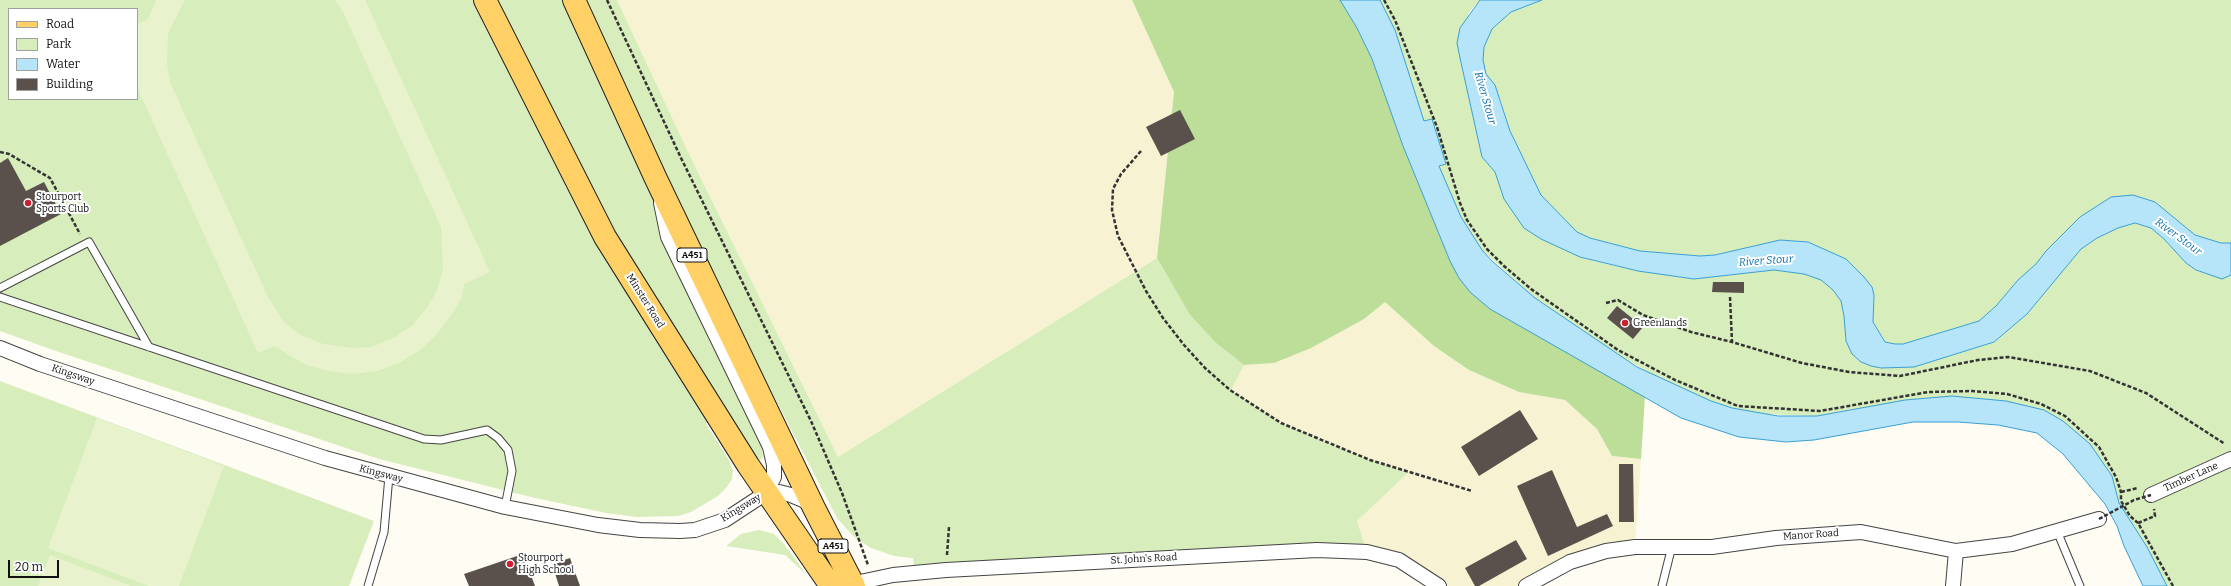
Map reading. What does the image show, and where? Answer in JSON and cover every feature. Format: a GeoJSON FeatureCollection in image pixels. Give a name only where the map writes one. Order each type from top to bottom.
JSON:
{"type":"FeatureCollection","features":[{"type":"Feature","properties":{"kind":"main road","name":"Minster Road"},"geometry":{"type":"LineString","coordinates":[[485,0],[606,237],[766,493],[830,586]]}},
{"type":"Feature","properties":{"kind":"main road","name":"A451"},"geometry":{"type":"LineString","coordinates":[[574,0],[656,179],[814,508],[855,584]]}},
{"type":"Feature","properties":{"kind":"street"},"geometry":{"type":"LineString","coordinates":[[656,179],[668,237],[770,446],[774,465],[774,477],[766,493]]}},
{"type":"Feature","properties":{"kind":"street","name":"Kingsway"},"geometry":{"type":"LineString","coordinates":[[0,348],[40,364],[236,429],[389,476],[505,507],[598,525],[640,530],[696,530],[725,520],[766,493]]}},
{"type":"Feature","properties":{"kind":"street","name":"Timber Lane"},"geometry":{"type":"LineString","coordinates":[[2151,495],[2231,459]]}},
{"type":"Feature","properties":{"kind":"street"},"geometry":{"type":"LineString","coordinates":[[766,493],[779,492],[791,495],[803,500],[814,508]]}},
{"type":"Feature","properties":{"kind":"street","name":"Manor Road"},"geometry":{"type":"LineString","coordinates":[[1527,586],[1570,562],[1606,551],[1635,547],[1712,547],[1776,538],[1861,532],[1956,551],[2012,544],[2099,519]]}},
{"type":"Feature","properties":{"kind":"street","name":"St. John's Road"},"geometry":{"type":"LineString","coordinates":[[855,584],[946,570],[1324,550],[1367,552],[1399,560],[1439,586]]}},
{"type":"Feature","properties":{"kind":"street"},"geometry":{"type":"LineString","coordinates":[[1953,586],[1956,551]]}},
{"type":"Feature","properties":{"kind":"lane"},"geometry":{"type":"LineString","coordinates":[[0,288],[89,242],[149,347]]}},
{"type":"Feature","properties":{"kind":"lane"},"geometry":{"type":"LineString","coordinates":[[0,297],[424,439],[441,440],[487,430],[498,438],[508,450],[512,471],[505,507]]}},
{"type":"Feature","properties":{"kind":"lane"},"geometry":{"type":"LineString","coordinates":[[368,586],[384,532],[389,476]]}},
{"type":"Feature","properties":{"kind":"lane"},"geometry":{"type":"LineString","coordinates":[[2057,531],[2080,586]]}},
{"type":"Feature","properties":{"kind":"lane"},"geometry":{"type":"LineString","coordinates":[[1662,586],[1672,546]]}},
{"type":"Feature","properties":{"kind":"path"},"geometry":{"type":"LineString","coordinates":[[607,0],[681,158],[811,421],[842,493],[855,584]]}},
{"type":"Feature","properties":{"kind":"path"},"geometry":{"type":"LineString","coordinates":[[1384,0],[1395,20],[1431,112],[1460,203],[1467,220],[1488,249],[1504,266],[1531,289],[1612,346],[1675,380],[1738,406],[1820,411],[1928,392],[1972,391],[2007,394],[2040,404],[2066,416],[2099,447],[2116,477],[2121,492],[2121,501],[2130,516],[2138,523],[2173,586]]}},
{"type":"Feature","properties":{"kind":"path"},"geometry":{"type":"LineString","coordinates":[[1141,151],[1121,174],[1113,189],[1112,210],[1118,236],[1146,291],[1163,318],[1184,345],[1205,368],[1230,390],[1281,423],[1370,460],[1472,492]]}},
{"type":"Feature","properties":{"kind":"path"},"geometry":{"type":"LineString","coordinates":[[0,152],[9,154],[50,178],[85,244]]}},
{"type":"Feature","properties":{"kind":"path"},"geometry":{"type":"LineString","coordinates":[[1730,297],[1732,342]]}},
{"type":"Feature","properties":{"kind":"path"},"geometry":{"type":"LineString","coordinates":[[1606,302],[1618,300],[1643,314],[1691,332],[1732,342],[1802,363],[1874,375],[1900,376],[1978,360],[2008,357],[2090,371],[2146,393],[2231,447]]}},
{"type":"Feature","properties":{"kind":"path"},"geometry":{"type":"LineString","coordinates":[[2099,519],[2134,500],[2151,495],[2155,516],[2138,523]]}},
{"type":"Feature","properties":{"kind":"path"},"geometry":{"type":"LineString","coordinates":[[946,570],[949,527]]}},
{"type":"Feature","properties":{"kind":"shaded area"},"geometry":{"type":"Polygon","coordinates":[[[617,0],[1132,0],[1174,92],[1157,258],[838,457],[689,154],[617,0]]]}},
{"type":"Feature","properties":{"kind":"shaded area"},"geometry":{"type":"Polygon","coordinates":[[[1385,302],[1434,346],[1469,370],[1519,392],[1565,400],[1597,429],[1612,456],[1641,459],[1635,547],[1606,551],[1526,586],[1439,586],[1367,552],[1357,521],[1409,472],[1370,460],[1281,423],[1230,390],[1244,365],[1274,363],[1364,319],[1385,302]]]}},
{"type":"Feature","properties":{"kind":"green space"},"geometry":{"type":"Polygon","coordinates":[[[0,0],[617,0],[689,154],[838,457],[1157,258],[1190,315],[1216,343],[1244,365],[1231,390],[1281,423],[1369,460],[1409,472],[1357,521],[1367,552],[915,572],[913,558],[894,556],[871,548],[854,537],[837,518],[765,379],[754,382],[763,457],[760,460],[757,459],[725,408],[714,412],[706,424],[729,460],[733,471],[732,479],[726,488],[718,496],[691,512],[678,516],[637,517],[606,513],[531,497],[379,459],[0,331],[0,0]]]}},
{"type":"Feature","properties":{"kind":"green space"},"geometry":{"type":"Polygon","coordinates":[[[156,0],[185,0],[168,33],[167,63],[170,82],[269,299],[284,322],[299,334],[323,344],[352,348],[372,347],[395,337],[413,325],[428,306],[438,288],[443,268],[441,227],[343,12],[335,0],[365,0],[490,272],[464,284],[462,297],[453,313],[437,334],[419,351],[399,363],[377,371],[352,374],[328,371],[306,365],[274,346],[258,353],[138,89],[138,24],[148,19],[156,0]]]}},
{"type":"Feature","properties":{"kind":"green space"},"geometry":{"type":"Polygon","coordinates":[[[1132,0],[1340,0],[1357,28],[1372,59],[1403,146],[1450,261],[1490,309],[1645,396],[1641,459],[1612,456],[1597,429],[1565,400],[1519,392],[1469,370],[1434,346],[1385,302],[1364,319],[1311,348],[1274,363],[1244,365],[1216,343],[1190,315],[1157,258],[1174,92],[1132,0]]]}},
{"type":"Feature","properties":{"kind":"green space"},"geometry":{"type":"Polygon","coordinates":[[[1380,0],[1480,0],[1469,12],[1460,58],[1482,157],[1495,172],[1505,199],[1563,249],[1580,257],[1602,263],[1638,271],[1694,279],[1774,270],[1804,274],[1821,280],[1833,290],[1841,301],[1846,341],[1914,367],[1994,342],[2027,314],[2081,249],[2097,238],[2118,228],[2135,223],[2151,228],[2164,239],[2186,263],[2196,270],[2222,279],[2231,275],[2231,586],[2167,586],[2147,547],[2119,503],[2112,476],[2101,461],[2006,401],[1952,396],[1905,400],[1817,416],[1763,414],[1732,408],[1711,401],[1657,377],[1613,352],[1535,298],[1482,250],[1461,217],[1446,185],[1439,166],[1445,163],[1432,120],[1424,122],[1395,30],[1380,0]]]}},
{"type":"Feature","properties":{"kind":"green space"},"geometry":{"type":"Polygon","coordinates":[[[1542,0],[2231,0],[2231,243],[2221,243],[2195,235],[2169,214],[2111,197],[2080,217],[2046,251],[2036,264],[2018,280],[1996,306],[1979,321],[1903,344],[1885,342],[1873,322],[1874,295],[1864,277],[1846,259],[1808,242],[1780,240],[1715,255],[1700,256],[1640,251],[1577,233],[1541,195],[1510,131],[1501,101],[1486,75],[1483,60],[1484,47],[1492,29],[1511,12],[1542,0]]]}},
{"type":"Feature","properties":{"kind":"green space"},"geometry":{"type":"Polygon","coordinates":[[[0,381],[374,521],[349,586],[0,586],[0,381]]]}},
{"type":"Feature","properties":{"kind":"green space"},"geometry":{"type":"Polygon","coordinates":[[[97,418],[224,466],[179,586],[149,586],[48,548],[97,418]]]}},
{"type":"Feature","properties":{"kind":"green space"},"geometry":{"type":"Polygon","coordinates":[[[759,530],[774,534],[784,544],[806,574],[785,555],[726,546],[741,534],[759,530]]]}},
{"type":"Feature","properties":{"kind":"green space"},"geometry":{"type":"Polygon","coordinates":[[[50,555],[131,586],[38,586],[50,555]]]}},
{"type":"Feature","properties":{"kind":"water"},"geometry":{"type":"Polygon","coordinates":[[[1340,0],[1380,0],[1395,30],[1424,121],[1432,119],[1446,164],[1439,166],[1461,217],[1482,250],[1492,261],[1535,298],[1637,367],[1711,401],[1732,408],[1778,416],[1817,416],[1905,400],[1952,396],[2006,401],[2044,410],[2063,421],[2090,444],[2112,476],[2119,503],[2147,547],[2167,586],[2143,586],[2124,546],[2117,526],[2105,504],[2063,454],[2037,433],[1998,425],[1958,422],[1913,422],[1814,440],[1786,442],[1739,437],[1681,418],[1490,309],[1470,292],[1459,278],[1450,261],[1403,146],[1372,59],[1357,28],[1340,0]]]}},
{"type":"Feature","properties":{"kind":"water","name":"River Stour"},"geometry":{"type":"Polygon","coordinates":[[[1480,0],[1542,0],[1511,12],[1492,29],[1484,47],[1483,60],[1486,74],[1495,85],[1510,131],[1541,195],[1577,232],[1590,238],[1640,251],[1700,256],[1715,255],[1780,240],[1808,242],[1846,259],[1864,277],[1872,287],[1874,295],[1873,322],[1885,342],[1895,344],[1903,344],[1979,321],[1996,306],[2018,280],[2036,264],[2046,251],[2080,217],[2111,197],[2133,195],[2155,202],[2195,235],[2221,243],[2231,243],[2231,275],[2222,279],[2196,270],[2186,263],[2164,239],[2151,228],[2135,223],[2118,228],[2097,238],[2081,249],[2027,314],[1994,342],[1914,367],[1881,368],[1871,366],[1861,362],[1852,354],[1846,341],[1841,301],[1833,290],[1821,280],[1804,274],[1774,270],[1694,279],[1638,271],[1580,257],[1541,239],[1524,228],[1504,199],[1495,172],[1482,157],[1457,43],[1460,28],[1480,0]]]}},
{"type":"Feature","properties":{"kind":"building"},"geometry":{"type":"Polygon","coordinates":[[[1180,110],[1195,139],[1161,156],[1146,127],[1180,110]]]}},
{"type":"Feature","properties":{"kind":"building","name":"Stourport Sports Club"},"geometry":{"type":"Polygon","coordinates":[[[8,158],[26,191],[44,182],[61,214],[0,246],[0,163],[8,158]]]}},
{"type":"Feature","properties":{"kind":"building"},"geometry":{"type":"Polygon","coordinates":[[[1713,282],[1744,282],[1744,293],[1712,292],[1713,282]]]}},
{"type":"Feature","properties":{"kind":"building","name":"Greenlands"},"geometry":{"type":"Polygon","coordinates":[[[1617,306],[1643,327],[1633,339],[1607,318],[1617,306]]]}},
{"type":"Feature","properties":{"kind":"building"},"geometry":{"type":"Polygon","coordinates":[[[1520,410],[1538,439],[1479,476],[1461,447],[1520,410]]]}},
{"type":"Feature","properties":{"kind":"building"},"geometry":{"type":"Polygon","coordinates":[[[1619,464],[1633,464],[1634,522],[1619,522],[1619,464]]]}},
{"type":"Feature","properties":{"kind":"building"},"geometry":{"type":"Polygon","coordinates":[[[1552,470],[1577,527],[1607,514],[1613,526],[1548,556],[1517,486],[1552,470]]]}},
{"type":"Feature","properties":{"kind":"building"},"geometry":{"type":"Polygon","coordinates":[[[1516,540],[1527,559],[1479,586],[1475,586],[1465,568],[1516,540]]]}},
{"type":"Feature","properties":{"kind":"building","name":"Stourport High School"},"geometry":{"type":"Polygon","coordinates":[[[523,554],[535,586],[469,586],[464,574],[523,554]]]}},
{"type":"Feature","properties":{"kind":"building","name":"Stourport High School"},"geometry":{"type":"Polygon","coordinates":[[[570,558],[580,586],[559,586],[552,564],[570,558]]]}},
{"type":"Feature","properties":{"kind":"place","name":"Stourport Sports Club"},"geometry":{"type":"Point","coordinates":[28,203]}},
{"type":"Feature","properties":{"kind":"place","name":"Greenlands"},"geometry":{"type":"Point","coordinates":[1625,323]}},
{"type":"Feature","properties":{"kind":"place","name":"Stourport High School"},"geometry":{"type":"Point","coordinates":[510,564]}}]}
